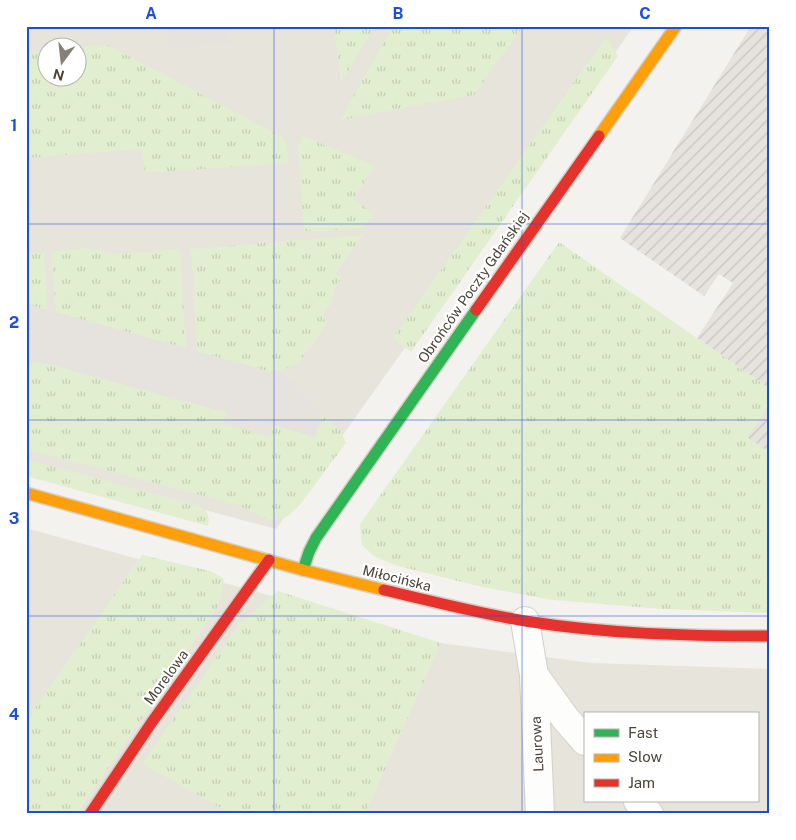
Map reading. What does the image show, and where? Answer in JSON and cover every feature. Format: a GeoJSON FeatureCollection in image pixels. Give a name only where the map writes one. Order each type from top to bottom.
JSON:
{"type":"FeatureCollection","features":[{"type":"Feature","properties":{"kind":"street","name":"Obrońców Poczty Gdańskiej"},"geometry":{"type":"LineString","coordinates":[[303,570],[316,538],[676,26]]}},
{"type":"Feature","properties":{"kind":"street","name":"Miłocińska"},"geometry":{"type":"LineString","coordinates":[[26,493],[303,570],[438,603],[525,621],[618,632],[712,636],[770,636]]}},
{"type":"Feature","properties":{"kind":"street","name":"Morelowa"},"geometry":{"type":"LineString","coordinates":[[90,814],[158,714],[269,560]]}},
{"type":"Feature","properties":{"kind":"street","name":"Laurowa"},"geometry":{"type":"LineString","coordinates":[[525,621],[534,675],[540,814]]}},
{"type":"Feature","properties":{"kind":"street","name":"Laurowa"},"geometry":{"type":"LineString","coordinates":[[534,675],[565,718],[584,740]]}},
{"type":"Feature","properties":{"kind":"street"},"geometry":{"type":"LineString","coordinates":[[639,802],[650,814]]}},
{"type":"Feature","properties":{"kind":"shaded area"},"geometry":{"type":"Polygon","coordinates":[[[26,26],[634,26],[276,529],[26,462],[26,26]]]}},
{"type":"Feature","properties":{"kind":"shaded area"},"geometry":{"type":"Polygon","coordinates":[[[168,26],[229,26],[230,44],[170,48],[168,26]]]}},
{"type":"Feature","properties":{"kind":"shaded area"},"geometry":{"type":"Polygon","coordinates":[[[751,26],[770,26],[770,389],[697,338],[733,283],[719,274],[704,296],[620,238],[751,26]]]}},
{"type":"Feature","properties":{"kind":"shaded area"},"geometry":{"type":"Polygon","coordinates":[[[26,304],[289,377],[323,415],[315,437],[26,358],[26,304]]]}},
{"type":"Feature","properties":{"kind":"shaded area"},"geometry":{"type":"Polygon","coordinates":[[[770,404],[770,453],[746,437],[770,404]]]}},
{"type":"Feature","properties":{"kind":"shaded area"},"geometry":{"type":"Polygon","coordinates":[[[26,528],[441,643],[591,663],[770,669],[770,814],[26,814],[26,528]]]}},
{"type":"Feature","properties":{"kind":"green space"},"geometry":{"type":"Polygon","coordinates":[[[334,26],[375,26],[341,83],[334,26]]]}},
{"type":"Feature","properties":{"kind":"green space"},"geometry":{"type":"Polygon","coordinates":[[[393,26],[523,26],[474,95],[340,120],[393,26]]]}},
{"type":"Feature","properties":{"kind":"green space"},"geometry":{"type":"Polygon","coordinates":[[[607,38],[618,56],[411,352],[393,338],[603,41],[607,38]]]}},
{"type":"Feature","properties":{"kind":"green space"},"geometry":{"type":"Polygon","coordinates":[[[108,45],[284,138],[287,145],[289,163],[145,173],[142,149],[26,158],[26,52],[38,51],[38,88],[88,88],[88,46],[108,45]]]}},
{"type":"Feature","properties":{"kind":"green space"},"geometry":{"type":"Polygon","coordinates":[[[303,136],[375,166],[353,199],[375,214],[360,229],[304,231],[298,147],[303,136]]]}},
{"type":"Feature","properties":{"kind":"green space"},"geometry":{"type":"Polygon","coordinates":[[[363,235],[336,273],[342,277],[335,288],[332,302],[321,317],[328,322],[300,361],[283,370],[268,371],[197,352],[191,249],[363,235]]]}},
{"type":"Feature","properties":{"kind":"green space"},"geometry":{"type":"Polygon","coordinates":[[[559,242],[770,389],[770,404],[747,437],[770,453],[770,613],[662,609],[553,600],[482,587],[398,566],[375,557],[362,545],[360,524],[559,242]]]}},
{"type":"Feature","properties":{"kind":"green space"},"geometry":{"type":"Polygon","coordinates":[[[84,248],[118,254],[180,249],[186,348],[56,312],[51,252],[84,248]]]}},
{"type":"Feature","properties":{"kind":"green space"},"geometry":{"type":"Polygon","coordinates":[[[44,253],[48,310],[26,304],[26,254],[44,253]]]}},
{"type":"Feature","properties":{"kind":"green space"},"geometry":{"type":"Polygon","coordinates":[[[26,364],[55,365],[226,412],[223,424],[271,437],[274,425],[315,437],[323,415],[340,430],[346,443],[299,506],[288,516],[276,520],[267,519],[238,505],[26,449],[26,364]]]}},
{"type":"Feature","properties":{"kind":"green space"},"geometry":{"type":"Polygon","coordinates":[[[26,459],[200,506],[208,514],[208,526],[26,476],[26,459]]]}},
{"type":"Feature","properties":{"kind":"green space"},"geometry":{"type":"Polygon","coordinates":[[[142,555],[210,571],[223,578],[224,584],[218,606],[77,814],[26,814],[26,721],[142,555]]]}},
{"type":"Feature","properties":{"kind":"green space"},"geometry":{"type":"Polygon","coordinates":[[[278,591],[441,643],[365,814],[232,814],[142,764],[239,624],[278,591]]]}},
{"type":"Feature","properties":{"kind":"traffic: fast"},"geometry":{"type":"LineString","coordinates":[[303,570],[316,538],[476,310]]}},
{"type":"Feature","properties":{"kind":"traffic: slow"},"geometry":{"type":"LineString","coordinates":[[599,136],[676,26]]}},
{"type":"Feature","properties":{"kind":"traffic: slow"},"geometry":{"type":"LineString","coordinates":[[26,493],[303,570],[384,590]]}},
{"type":"Feature","properties":{"kind":"traffic: jam"},"geometry":{"type":"LineString","coordinates":[[476,310],[599,136]]}},
{"type":"Feature","properties":{"kind":"traffic: jam"},"geometry":{"type":"LineString","coordinates":[[90,814],[152,722],[269,560]]}},
{"type":"Feature","properties":{"kind":"traffic: jam"},"geometry":{"type":"LineString","coordinates":[[384,590],[454,607],[525,621],[586,629],[647,633],[770,636]]}}]}
